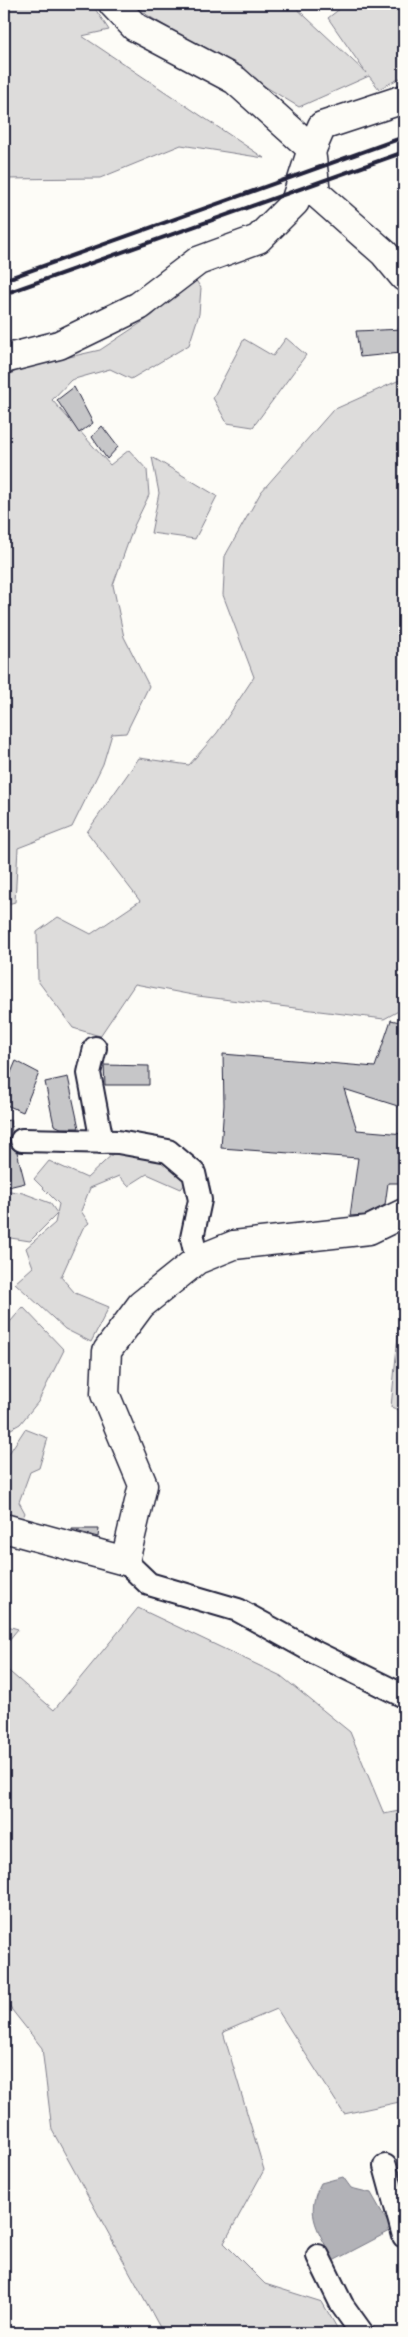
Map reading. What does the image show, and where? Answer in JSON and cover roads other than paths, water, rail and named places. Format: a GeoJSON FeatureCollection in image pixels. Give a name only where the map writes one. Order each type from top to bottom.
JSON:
{"type":"FeatureCollection","features":[{"type":"Feature","properties":{"kind":"street"},"geometry":{"type":"LineString","coordinates":[[113,4],[135,27],[235,80],[312,149],[316,193],[384,253],[404,277]]}},
{"type":"Feature","properties":{"kind":"street"},"geometry":{"type":"LineString","coordinates":[[4,359],[59,346],[139,306],[198,261],[258,239],[295,202],[312,149],[322,126],[404,99]]}},
{"type":"Feature","properties":{"kind":"street"},"geometry":{"type":"LineString","coordinates":[[96,1048],[89,1073],[102,1142]]}},
{"type":"Feature","properties":{"kind":"street"},"geometry":{"type":"LineString","coordinates":[[22,1140],[118,1142],[168,1151],[194,1173],[200,1200],[192,1238],[197,1260]]}},
{"type":"Feature","properties":{"kind":"street"},"geometry":{"type":"LineString","coordinates":[[125,1561],[143,1485],[105,1394],[107,1351],[141,1305],[197,1260],[234,1245],[369,1230],[404,1213]]}},
{"type":"Feature","properties":{"kind":"street"},"geometry":{"type":"LineString","coordinates":[[4,1528],[125,1561],[149,1584],[238,1610],[316,1653],[404,1696]]}},
{"type":"Feature","properties":{"kind":"street"},"geometry":{"type":"LineString","coordinates":[[385,2166],[404,2236]]}},
{"type":"Feature","properties":{"kind":"street"},"geometry":{"type":"LineString","coordinates":[[318,2256],[342,2305],[362,2333]]}},
{"type":"Feature","properties":{"kind":"railway"},"geometry":{"type":"LineString","coordinates":[[4,280],[404,137]]}},
{"type":"Feature","properties":{"kind":"railway"},"geometry":{"type":"LineString","coordinates":[[4,294],[404,152]]}}]}
